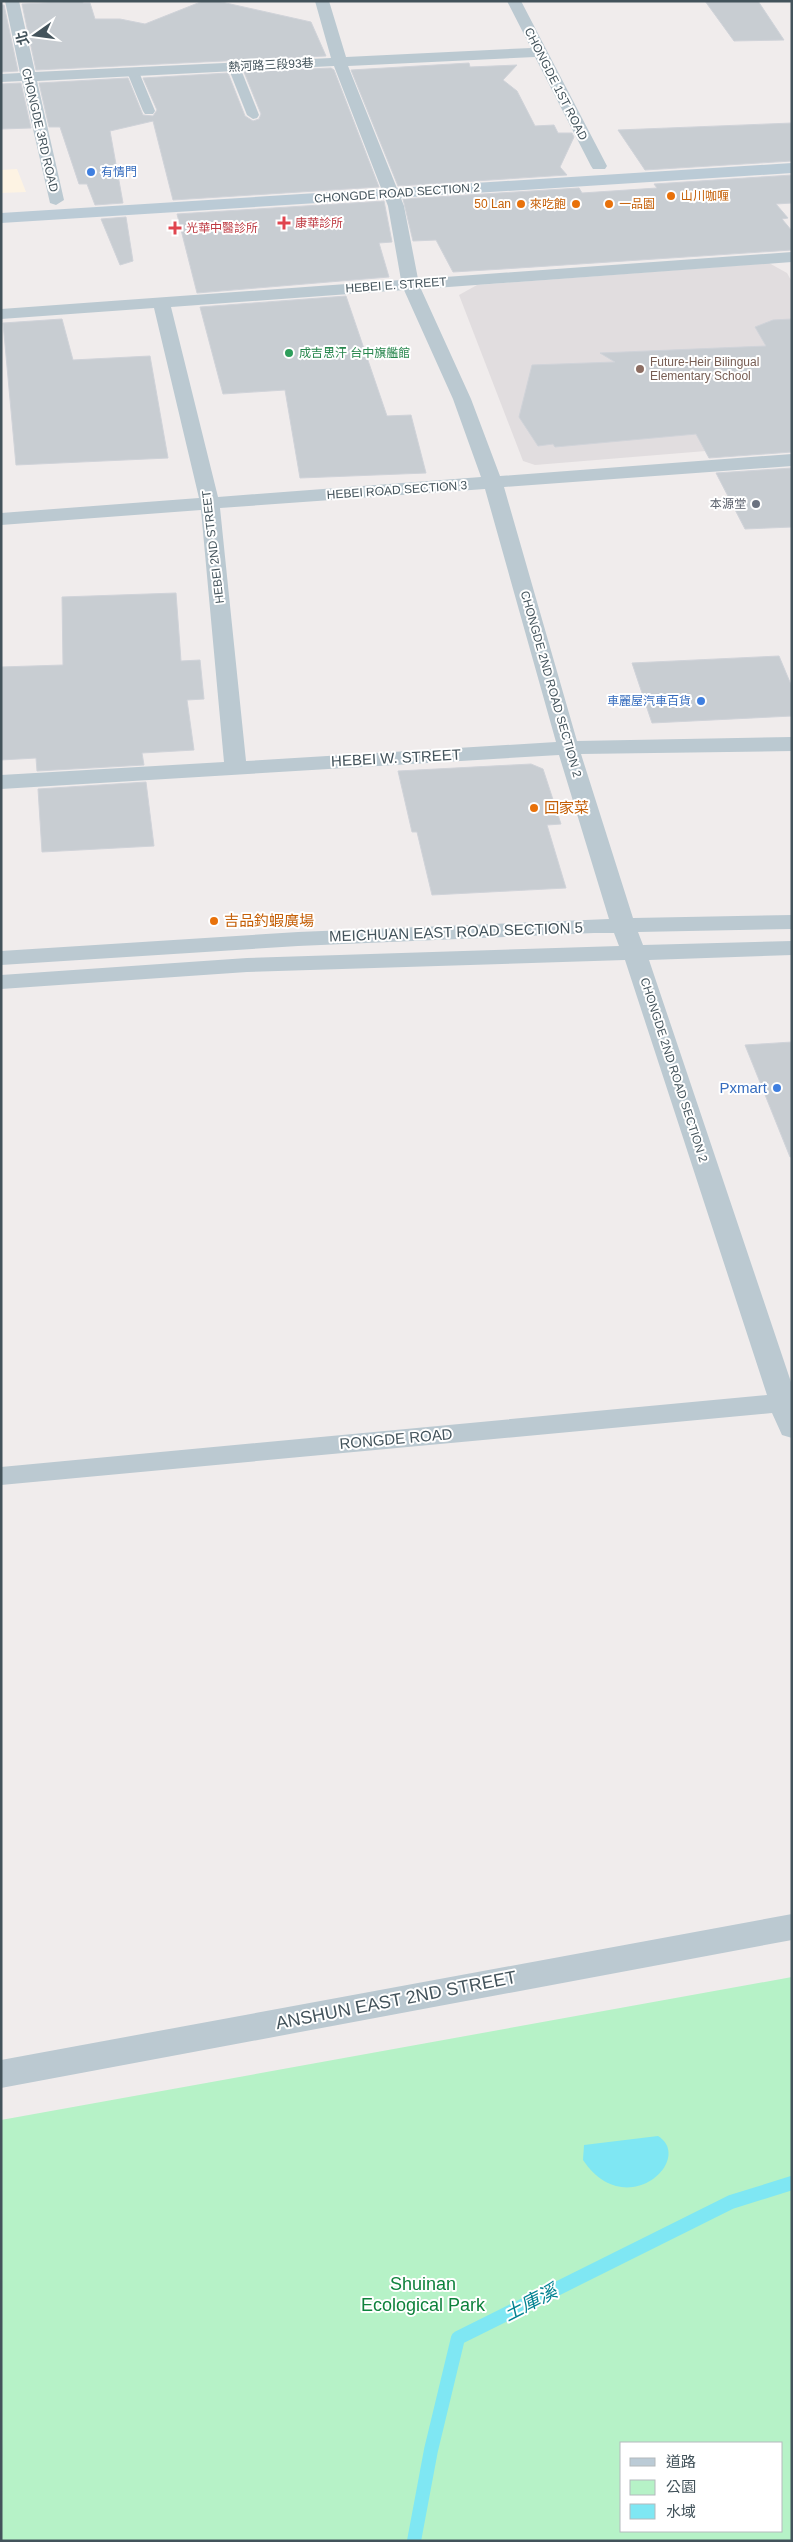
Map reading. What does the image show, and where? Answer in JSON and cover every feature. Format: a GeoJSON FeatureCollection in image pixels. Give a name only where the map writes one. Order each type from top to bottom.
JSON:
{"type":"FeatureCollection","features":[{"type":"Feature","properties":{"kind":"main road","name":"CHONGDE ROAD SECTION 2"},"geometry":{"type":"LineString","coordinates":[[1,218],[389,187],[599,166],[792,154]]}},
{"type":"Feature","properties":{"kind":"main road","name":"CHONGDE ROAD SECTION 2"},"geometry":{"type":"LineString","coordinates":[[1,204],[792,168]]}},
{"type":"Feature","properties":{"kind":"street","name":"CHONGDE 3RD ROAD"},"geometry":{"type":"LineString","coordinates":[[12,1],[56,200]]}},
{"type":"Feature","properties":{"kind":"street","name":"CHONGDE 2ND ROAD SECTION 2"},"geometry":{"type":"LineString","coordinates":[[322,1],[339,61],[378,166],[389,187],[405,249],[410,284],[462,399],[493,483],[568,748],[623,925],[632,952],[644,978],[789,1411]]}},
{"type":"Feature","properties":{"kind":"street","name":"CHONGDE 1ST ROAD"},"geometry":{"type":"LineString","coordinates":[[514,1],[599,166]]}},
{"type":"Feature","properties":{"kind":"street","name":"熱河路三段93巷"},"geometry":{"type":"LineString","coordinates":[[1,78],[540,52]]}},
{"type":"Feature","properties":{"kind":"street","name":"HEBEI E. STREET"},"geometry":{"type":"LineString","coordinates":[[1,314],[792,257]]}},
{"type":"Feature","properties":{"kind":"street","name":"HEBEI 2ND STREET"},"geometry":{"type":"LineString","coordinates":[[161,302],[210,504],[236,767]]}},
{"type":"Feature","properties":{"kind":"street","name":"HEBEI ROAD SECTION 3"},"geometry":{"type":"LineString","coordinates":[[1,520],[792,460]]}},
{"type":"Feature","properties":{"kind":"street","name":"HEBEI W. STREET"},"geometry":{"type":"LineString","coordinates":[[1,782],[568,748],[792,744]]}},
{"type":"Feature","properties":{"kind":"street","name":"MEICHUAN EAST ROAD SECTION 5"},"geometry":{"type":"LineString","coordinates":[[1,958],[246,941],[623,925],[792,922]]}},
{"type":"Feature","properties":{"kind":"street","name":"MEICHUAN EAST ROAD SECTION 5"},"geometry":{"type":"LineString","coordinates":[[1,982],[247,965],[792,948]]}},
{"type":"Feature","properties":{"kind":"street","name":"RONGDE ROAD"},"geometry":{"type":"LineString","coordinates":[[1,1476],[789,1411]]}},
{"type":"Feature","properties":{"kind":"street","name":"ANSHUN EAST 2ND STREET"},"geometry":{"type":"LineString","coordinates":[[1,2074],[792,1927]]}},
{"type":"Feature","properties":{"kind":"lane"},"geometry":{"type":"LineString","coordinates":[[234,67],[253,115]]}},
{"type":"Feature","properties":{"kind":"lane"},"geometry":{"type":"LineString","coordinates":[[133,72],[149,111]]}},
{"type":"Feature","properties":{"kind":"shaded area"},"geometry":{"type":"Polygon","coordinates":[[[17,169],[26,192],[1,193],[1,170],[17,169]]]}},
{"type":"Feature","properties":{"kind":"shaded area","name":"Future-Heir Bilingual Elementary School"},"geometry":{"type":"Polygon","coordinates":[[[769,263],[787,273],[792,282],[792,444],[535,465],[523,461],[459,295],[477,285],[769,263]]]}},
{"type":"Feature","properties":{"kind":"green space","name":"Shuinan Ecological Park"},"geometry":{"type":"Polygon","coordinates":[[[792,1977],[792,2541],[1,2541],[1,2120],[792,1977]]]}},
{"type":"Feature","properties":{"kind":"water"},"geometry":{"type":"Polygon","coordinates":[[[658,2136],[667,2146],[668,2158],[662,2171],[650,2181],[635,2187],[618,2186],[600,2178],[583,2160],[584,2145],[658,2136]]]}},
{"type":"Feature","properties":{"kind":"building"},"geometry":{"type":"Polygon","coordinates":[[[83,1],[83,3],[90,3],[95,19],[120,19],[145,24],[203,1],[217,1],[311,22],[326,56],[36,70],[22,4],[83,1]]]}},
{"type":"Feature","properties":{"kind":"building"},"geometry":{"type":"Polygon","coordinates":[[[705,1],[758,1],[784,40],[734,41],[705,1]]]}},
{"type":"Feature","properties":{"kind":"building"},"geometry":{"type":"Polygon","coordinates":[[[1,5],[4,5],[18,71],[1,72],[1,5]]]}},
{"type":"Feature","properties":{"kind":"building"},"geometry":{"type":"Polygon","coordinates":[[[469,63],[470,67],[517,65],[503,80],[517,91],[535,126],[554,125],[558,133],[572,133],[574,137],[560,167],[567,175],[398,186],[351,70],[469,63]]]}},
{"type":"Feature","properties":{"kind":"building"},"geometry":{"type":"Polygon","coordinates":[[[331,68],[334,70],[379,187],[173,200],[153,121],[110,131],[123,203],[95,205],[87,184],[79,184],[60,127],[49,127],[39,83],[128,78],[143,115],[153,116],[157,110],[143,78],[228,73],[245,116],[253,121],[259,119],[261,114],[244,72],[331,68]]]}},
{"type":"Feature","properties":{"kind":"building"},"geometry":{"type":"Polygon","coordinates":[[[21,83],[31,128],[1,129],[1,84],[21,83]]]}},
{"type":"Feature","properties":{"kind":"building"},"geometry":{"type":"Polygon","coordinates":[[[792,123],[792,161],[645,170],[618,130],[792,123]]]}},
{"type":"Feature","properties":{"kind":"building"},"geometry":{"type":"Polygon","coordinates":[[[792,175],[792,203],[776,204],[788,218],[782,219],[792,231],[792,250],[503,269],[453,272],[436,240],[413,241],[403,199],[579,188],[582,193],[657,188],[654,184],[792,175]]]}},
{"type":"Feature","properties":{"kind":"building"},"geometry":{"type":"Polygon","coordinates":[[[384,201],[392,242],[379,243],[389,277],[197,293],[177,214],[384,201]]]}},
{"type":"Feature","properties":{"kind":"building"},"geometry":{"type":"Polygon","coordinates":[[[126,217],[133,261],[120,265],[101,219],[126,217]]]}},
{"type":"Feature","properties":{"kind":"building"},"geometry":{"type":"Polygon","coordinates":[[[346,296],[387,416],[411,415],[426,473],[300,478],[285,390],[223,394],[200,307],[346,296]]]}},
{"type":"Feature","properties":{"kind":"building"},"geometry":{"type":"Polygon","coordinates":[[[62,319],[73,360],[150,356],[168,458],[16,465],[3,323],[62,319]]]}},
{"type":"Feature","properties":{"kind":"building"},"geometry":{"type":"Polygon","coordinates":[[[792,319],[792,452],[709,458],[696,434],[555,447],[553,444],[538,446],[519,417],[532,365],[615,362],[600,353],[766,346],[755,327],[773,320],[792,319]]]}},
{"type":"Feature","properties":{"kind":"building","name":"本源堂"},"geometry":{"type":"Polygon","coordinates":[[[792,468],[792,527],[745,529],[716,473],[792,468]]]}},
{"type":"Feature","properties":{"kind":"building"},"geometry":{"type":"Polygon","coordinates":[[[176,593],[181,661],[200,660],[204,699],[187,700],[194,750],[142,753],[144,765],[37,771],[36,758],[1,760],[1,667],[63,665],[62,597],[176,593]]]}},
{"type":"Feature","properties":{"kind":"building"},"geometry":{"type":"Polygon","coordinates":[[[779,656],[792,687],[792,716],[652,723],[632,663],[779,656]]]}},
{"type":"Feature","properties":{"kind":"building"},"geometry":{"type":"Polygon","coordinates":[[[531,764],[543,769],[561,824],[547,825],[566,888],[432,895],[417,832],[412,832],[398,771],[531,764]]]}},
{"type":"Feature","properties":{"kind":"building"},"geometry":{"type":"Polygon","coordinates":[[[146,782],[154,846],[42,852],[38,789],[146,782]]]}},
{"type":"Feature","properties":{"kind":"building","name":"Pxmart"},"geometry":{"type":"Polygon","coordinates":[[[792,1042],[792,1157],[790,1157],[745,1045],[792,1042]]]}},
{"type":"Feature","properties":{"kind":"waterway","name":"土庫溪"},"geometry":{"type":"LineString","coordinates":[[414,2541],[431,2450],[458,2338],[731,2202],[792,2183]]}},
{"type":"Feature","properties":{"kind":"place","name":"有情門"},"geometry":{"type":"Point","coordinates":[91,172]}},
{"type":"Feature","properties":{"kind":"place","name":"山川咖喱"},"geometry":{"type":"Point","coordinates":[671,196]}},
{"type":"Feature","properties":{"kind":"place","name":"50 Lan"},"geometry":{"type":"Point","coordinates":[521,204]}},
{"type":"Feature","properties":{"kind":"place","name":"來吃飽"},"geometry":{"type":"Point","coordinates":[576,204]}},
{"type":"Feature","properties":{"kind":"place","name":"一品園"},"geometry":{"type":"Point","coordinates":[609,204]}},
{"type":"Feature","properties":{"kind":"place","name":"康華診所"},"geometry":{"type":"Point","coordinates":[284,223]}},
{"type":"Feature","properties":{"kind":"place","name":"光華中醫診所"},"geometry":{"type":"Point","coordinates":[175,228]}},
{"type":"Feature","properties":{"kind":"place","name":"成吉思汗 台中旗艦館"},"geometry":{"type":"Point","coordinates":[289,353]}},
{"type":"Feature","properties":{"kind":"place","name":"Future-Heir Bilingual Elementary School"},"geometry":{"type":"Point","coordinates":[640,369]}},
{"type":"Feature","properties":{"kind":"place","name":"本源堂"},"geometry":{"type":"Point","coordinates":[756,504]}},
{"type":"Feature","properties":{"kind":"place","name":"車麗屋汽車百貨"},"geometry":{"type":"Point","coordinates":[701,701]}},
{"type":"Feature","properties":{"kind":"place","name":"回家菜"},"geometry":{"type":"Point","coordinates":[534,808]}},
{"type":"Feature","properties":{"kind":"place","name":"吉品釣蝦廣場"},"geometry":{"type":"Point","coordinates":[214,921]}},
{"type":"Feature","properties":{"kind":"place","name":"Pxmart"},"geometry":{"type":"Point","coordinates":[777,1088]}}]}
